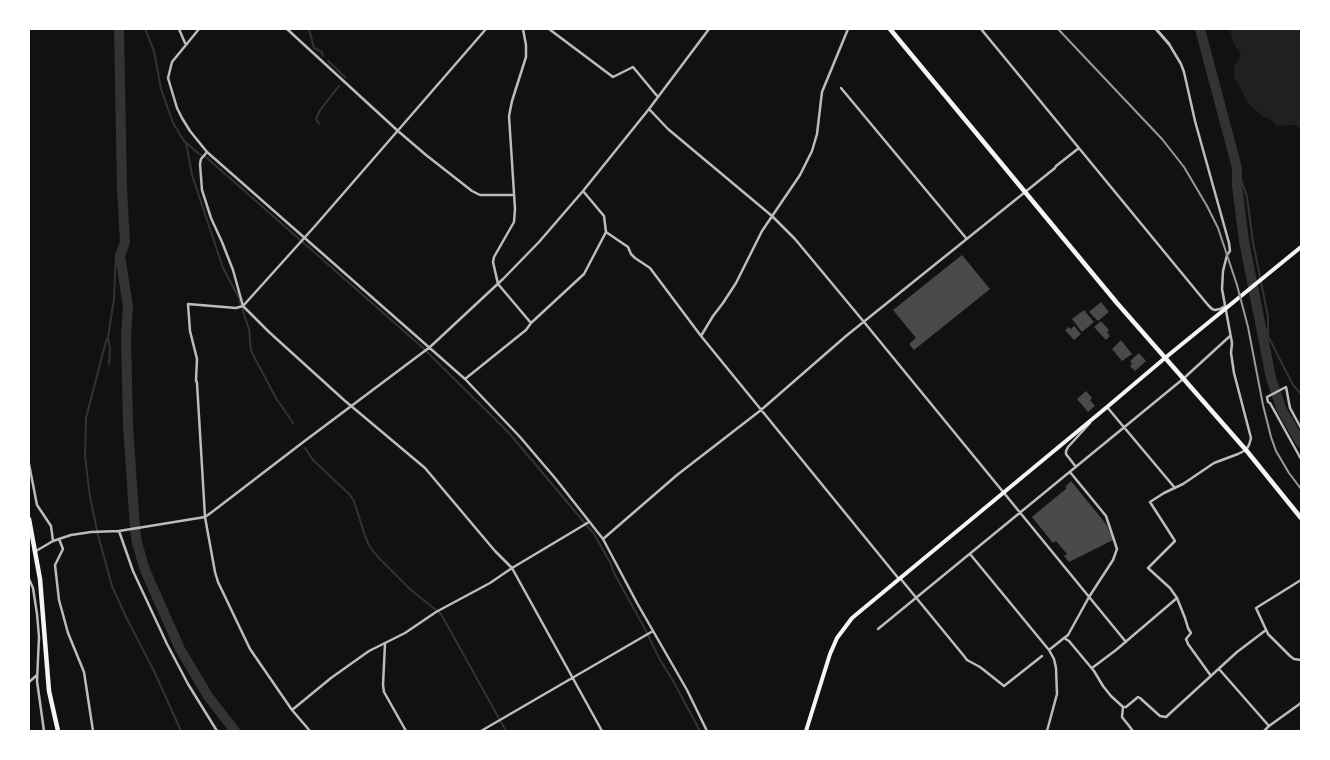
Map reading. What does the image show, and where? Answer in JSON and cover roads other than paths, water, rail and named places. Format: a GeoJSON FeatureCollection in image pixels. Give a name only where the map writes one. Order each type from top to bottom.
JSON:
{"type":"FeatureCollection","features":[{"type":"Feature","properties":{"kind":"highway"},"geometry":{"type":"LineString","coordinates":[[890,29],[1024,193],[1117,303],[1246,450],[1301,518]]}},
{"type":"Feature","properties":{"kind":"highway"},"geometry":{"type":"LineString","coordinates":[[29,519],[40,579],[49,691],[58,731]]}},
{"type":"Feature","properties":{"kind":"main road"},"geometry":{"type":"LineString","coordinates":[[806,731],[830,654],[837,638],[852,618],[1301,247]]}},
{"type":"Feature","properties":{"kind":"street"},"geometry":{"type":"LineString","coordinates":[[178,29],[186,44]]}},
{"type":"Feature","properties":{"kind":"street"},"geometry":{"type":"LineString","coordinates":[[198,29],[172,62],[168,78],[172,94],[182,118],[190,131],[206,152],[465,379],[520,437],[603,539],[652,632],[687,690],[707,731]]}},
{"type":"Feature","properties":{"kind":"street"},"geometry":{"type":"LineString","coordinates":[[287,29],[426,155],[472,191],[480,195],[514,195]]}},
{"type":"Feature","properties":{"kind":"street"},"geometry":{"type":"LineString","coordinates":[[310,731],[292,710],[250,649],[218,582],[205,517],[196,380],[197,359],[190,331],[188,304],[238,308],[243,306],[486,29]]}},
{"type":"Feature","properties":{"kind":"street"},"geometry":{"type":"LineString","coordinates":[[523,29],[526,57],[509,116],[514,222],[493,262],[498,284],[531,323]]}},
{"type":"Feature","properties":{"kind":"street"},"geometry":{"type":"LineString","coordinates":[[549,29],[613,77],[633,67],[658,97]]}},
{"type":"Feature","properties":{"kind":"street"},"geometry":{"type":"LineString","coordinates":[[29,554],[53,541],[91,532],[120,530],[205,517],[423,353],[498,284],[539,242],[649,109],[709,29]]}},
{"type":"Feature","properties":{"kind":"street"},"geometry":{"type":"LineString","coordinates":[[700,336],[736,283],[762,231],[800,175],[812,151],[817,134],[822,92],[848,29]]}},
{"type":"Feature","properties":{"kind":"street"},"geometry":{"type":"LineString","coordinates":[[981,29],[1208,305],[1215,310],[1225,306]]}},
{"type":"Feature","properties":{"kind":"street"},"geometry":{"type":"LineString","coordinates":[[1156,29],[1169,44],[1184,72],[1195,121],[1229,243],[1230,251],[1222,271],[1222,289],[1234,373],[1251,438],[1246,450],[1214,463],[1188,481],[1150,502],[1175,541],[1148,568],[1170,588],[1177,598],[1191,633],[1186,639],[1188,644],[1211,676]]}},
{"type":"Feature","properties":{"kind":"street"},"geometry":{"type":"LineString","coordinates":[[840,88],[966,238]]}},
{"type":"Feature","properties":{"kind":"street"},"geometry":{"type":"LineString","coordinates":[[649,109],[668,129],[772,216],[795,239],[1126,642]]}},
{"type":"Feature","properties":{"kind":"street"},"geometry":{"type":"LineString","coordinates":[[603,539],[677,474],[761,410],[846,336],[1079,148]]}},
{"type":"Feature","properties":{"kind":"street"},"geometry":{"type":"LineString","coordinates":[[206,152],[200,164],[202,190],[211,218],[234,270],[243,306],[352,407],[425,468],[495,551],[512,568],[602,731]]}},
{"type":"Feature","properties":{"kind":"street"},"geometry":{"type":"LineString","coordinates":[[465,379],[526,330],[531,323],[584,274],[606,232],[604,216],[583,191]]}},
{"type":"Feature","properties":{"kind":"street"},"geometry":{"type":"LineString","coordinates":[[606,232],[628,247],[635,258],[650,268],[700,336],[967,660],[980,667],[1004,686],[1042,656]]}},
{"type":"Feature","properties":{"kind":"street"},"geometry":{"type":"LineString","coordinates":[[878,630],[1120,432],[1230,336]]}},
{"type":"Feature","properties":{"kind":"street"},"geometry":{"type":"LineString","coordinates":[[1301,428],[1290,408],[1286,387],[1268,396],[1266,399],[1301,459]]}},
{"type":"Feature","properties":{"kind":"street"},"geometry":{"type":"LineString","coordinates":[[1107,407],[1175,488]]}},
{"type":"Feature","properties":{"kind":"street"},"geometry":{"type":"LineString","coordinates":[[1076,467],[1066,454],[1066,451],[1096,417]]}},
{"type":"Feature","properties":{"kind":"street"},"geometry":{"type":"LineString","coordinates":[[29,464],[37,505],[51,526],[53,541]]}},
{"type":"Feature","properties":{"kind":"street"},"geometry":{"type":"LineString","coordinates":[[1049,650],[1068,635],[1089,596],[1115,557],[1117,549],[1106,516],[1070,472]]}},
{"type":"Feature","properties":{"kind":"street"},"geometry":{"type":"LineString","coordinates":[[292,710],[331,678],[364,655],[405,633],[436,612],[490,583],[589,522]]}},
{"type":"Feature","properties":{"kind":"street"},"geometry":{"type":"LineString","coordinates":[[120,530],[133,571],[167,644],[188,684],[217,731]]}},
{"type":"Feature","properties":{"kind":"street"},"geometry":{"type":"LineString","coordinates":[[59,539],[63,549],[55,564],[59,600],[68,633],[84,672],[93,731]]}},
{"type":"Feature","properties":{"kind":"street"},"geometry":{"type":"LineString","coordinates":[[970,554],[1049,650],[1056,664],[1057,694],[1047,731]]}},
{"type":"Feature","properties":{"kind":"street"},"geometry":{"type":"LineString","coordinates":[[29,580],[34,588],[37,614],[39,636],[37,681],[44,731]]}},
{"type":"Feature","properties":{"kind":"street"},"geometry":{"type":"LineString","coordinates":[[1301,580],[1256,608],[1266,630],[1290,656],[1301,660]]}},
{"type":"Feature","properties":{"kind":"street"},"geometry":{"type":"LineString","coordinates":[[1092,668],[1126,642],[1177,598]]}},
{"type":"Feature","properties":{"kind":"street"},"geometry":{"type":"LineString","coordinates":[[1123,707],[1126,707],[1138,697],[1160,716],[1166,717],[1237,652],[1266,630]]}},
{"type":"Feature","properties":{"kind":"street"},"geometry":{"type":"LineString","coordinates":[[481,731],[652,632]]}},
{"type":"Feature","properties":{"kind":"street"},"geometry":{"type":"LineString","coordinates":[[1064,638],[1072,643],[1092,668],[1102,686],[1123,707]]}},
{"type":"Feature","properties":{"kind":"street"},"geometry":{"type":"LineString","coordinates":[[385,644],[384,692],[406,731]]}},
{"type":"Feature","properties":{"kind":"street"},"geometry":{"type":"LineString","coordinates":[[1219,669],[1269,726]]}},
{"type":"Feature","properties":{"kind":"street"},"geometry":{"type":"LineString","coordinates":[[29,682],[38,674]]}},
{"type":"Feature","properties":{"kind":"street"},"geometry":{"type":"LineString","coordinates":[[1264,731],[1301,703]]}},
{"type":"Feature","properties":{"kind":"street"},"geometry":{"type":"LineString","coordinates":[[1123,707],[1122,718],[1132,731]]}},
{"type":"Feature","properties":{"kind":"waterway"},"geometry":{"type":"LineString","coordinates":[[119,29],[122,189],[125,242],[120,256],[128,306],[126,337],[128,425],[137,543],[145,570],[180,649],[208,696],[235,731]]}},
{"type":"Feature","properties":{"kind":"waterway"},"geometry":{"type":"LineString","coordinates":[[145,29],[154,51],[161,89],[173,123],[184,141],[207,158],[422,347],[509,433],[594,534],[659,658],[700,731]]}},
{"type":"Feature","properties":{"kind":"waterway"},"geometry":{"type":"LineString","coordinates":[[309,29],[314,48],[322,52],[323,56]]}},
{"type":"Feature","properties":{"kind":"waterway"},"geometry":{"type":"LineString","coordinates":[[1200,29],[1237,168],[1237,185],[1244,241],[1271,378],[1281,408],[1301,443]]}},
{"type":"Feature","properties":{"kind":"waterway"},"geometry":{"type":"LineString","coordinates":[[328,61],[345,77]]}},
{"type":"Feature","properties":{"kind":"waterway"},"geometry":{"type":"LineString","coordinates":[[319,124],[316,119],[320,110],[339,86]]}},
{"type":"Feature","properties":{"kind":"waterway"},"geometry":{"type":"LineString","coordinates":[[186,143],[192,175],[223,268],[238,296],[249,329],[251,351],[276,398],[293,423]]}},
{"type":"Feature","properties":{"kind":"waterway"},"geometry":{"type":"LineString","coordinates":[[1237,168],[1247,197],[1253,242],[1268,317],[1268,336],[1293,385],[1301,394]]}},
{"type":"Feature","properties":{"kind":"waterway"},"geometry":{"type":"LineString","coordinates":[[125,242],[116,254],[114,299],[108,338],[86,418],[85,456],[90,497],[112,586],[181,731]]}},
{"type":"Feature","properties":{"kind":"waterway"},"geometry":{"type":"LineString","coordinates":[[108,338],[110,348],[109,364]]}},
{"type":"Feature","properties":{"kind":"waterway"},"geometry":{"type":"LineString","coordinates":[[305,448],[313,460],[350,495],[354,501],[365,536],[377,556],[410,589],[441,614],[506,731]]}},
{"type":"Feature","properties":{"kind":"railway"},"geometry":{"type":"LineString","coordinates":[[1058,29],[1162,139],[1184,167],[1207,206],[1218,228],[1237,285],[1248,327],[1271,437],[1276,451],[1301,489]]}}]}
